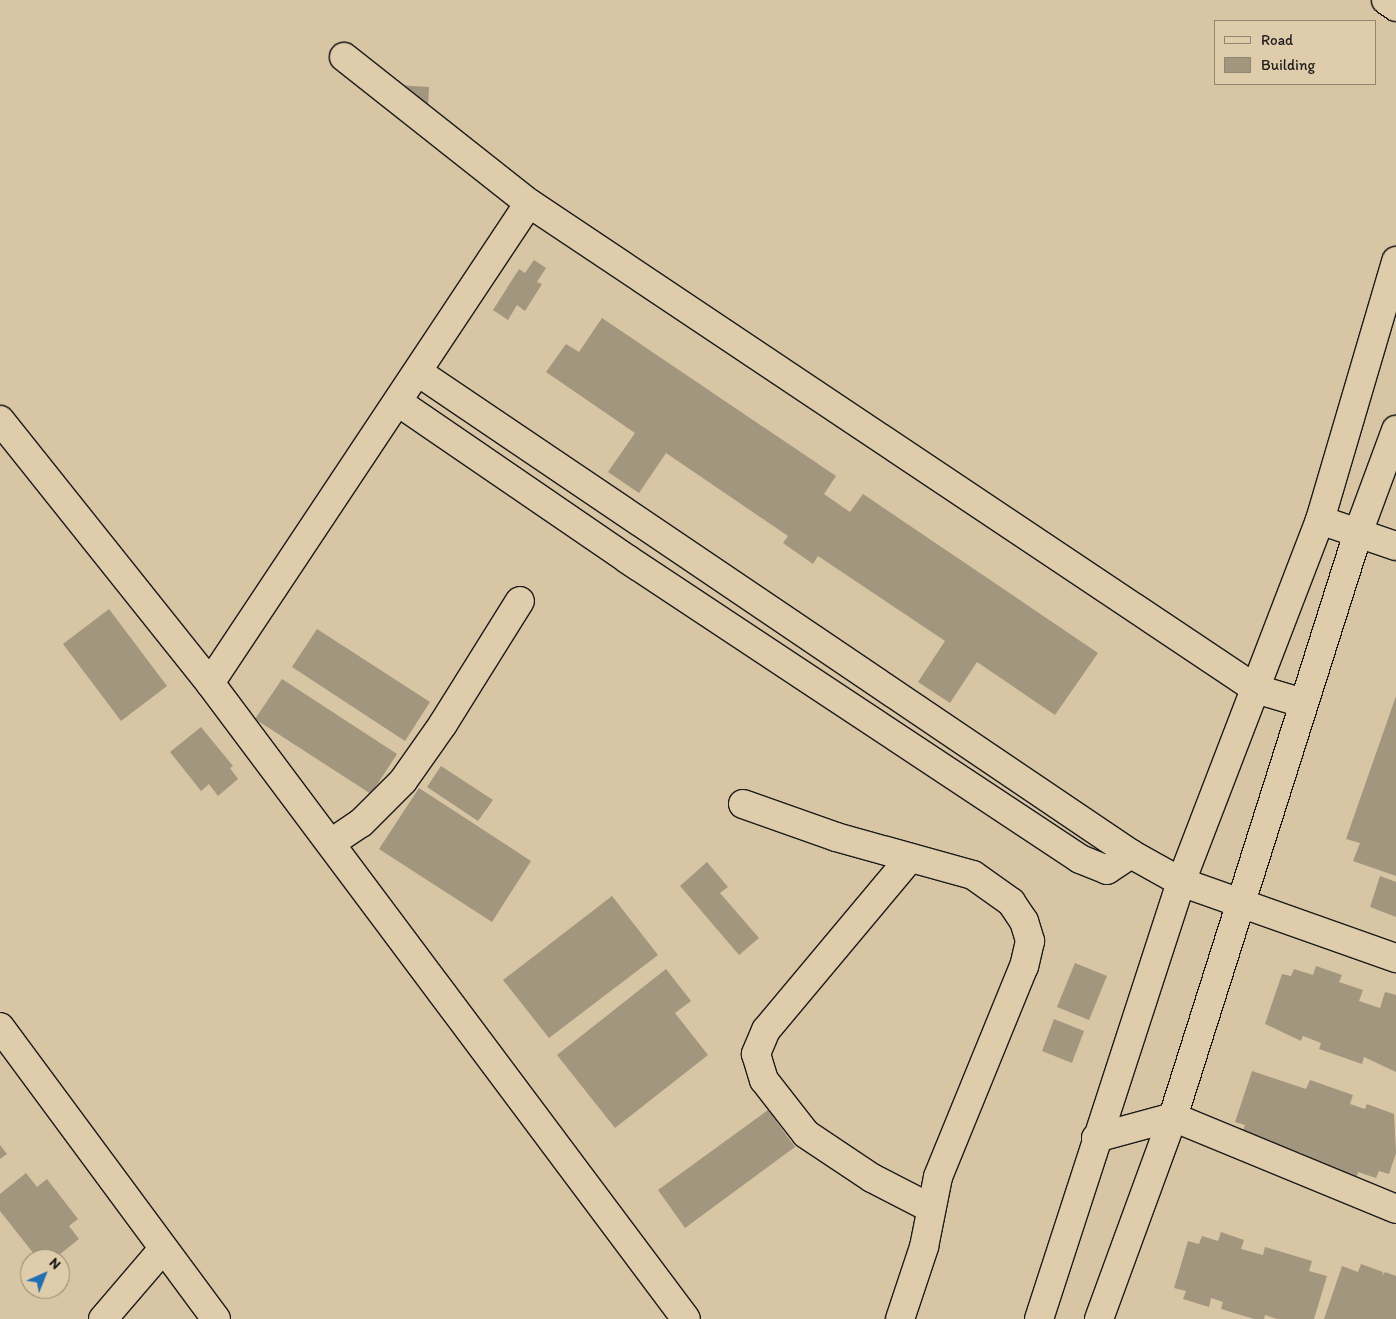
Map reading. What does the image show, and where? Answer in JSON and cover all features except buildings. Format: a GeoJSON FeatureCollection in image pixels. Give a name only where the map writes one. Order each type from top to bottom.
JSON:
{"type":"FeatureCollection","features":[{"type":"Feature","properties":{"kind":"street"},"geometry":{"type":"LineString","coordinates":[[1386,0],[1396,7]]}},
{"type":"Feature","properties":{"kind":"street"},"geometry":{"type":"LineString","coordinates":[[344,57],[529,203],[1256,689],[1303,703]]}},
{"type":"Feature","properties":{"kind":"street"},"geometry":{"type":"LineString","coordinates":[[210,683],[529,203]]}},
{"type":"Feature","properties":{"kind":"street"},"geometry":{"type":"LineString","coordinates":[[1039,1319],[1096,1138],[1181,882],[1320,520],[1396,261]]}},
{"type":"Feature","properties":{"kind":"street"},"geometry":{"type":"LineString","coordinates":[[418,372],[885,690],[960,737],[1131,854],[1181,882],[1396,958]]}},
{"type":"Feature","properties":{"kind":"street"},"geometry":{"type":"LineString","coordinates":[[398,402],[627,559],[1057,844],[1098,868],[1114,867],[1131,854]]}},
{"type":"Feature","properties":{"kind":"street"},"geometry":{"type":"LineString","coordinates":[[0,420],[210,683],[686,1319]]}},
{"type":"Feature","properties":{"kind":"street"},"geometry":{"type":"LineString","coordinates":[[1099,1319],[1172,1118],[1242,905],[1303,703],[1358,533],[1396,430]]}},
{"type":"Feature","properties":{"kind":"street"},"geometry":{"type":"LineString","coordinates":[[548,505],[565,472]]}},
{"type":"Feature","properties":{"kind":"street"},"geometry":{"type":"LineString","coordinates":[[1320,520],[1396,546]]}},
{"type":"Feature","properties":{"kind":"street"},"geometry":{"type":"LineString","coordinates":[[627,559],[647,528]]}},
{"type":"Feature","properties":{"kind":"street"},"geometry":{"type":"LineString","coordinates":[[331,843],[361,823],[403,781],[443,724],[520,601]]}},
{"type":"Feature","properties":{"kind":"street"},"geometry":{"type":"LineString","coordinates":[[867,719],[885,690]]}},
{"type":"Feature","properties":{"kind":"street"},"geometry":{"type":"LineString","coordinates":[[943,768],[960,737]]}},
{"type":"Feature","properties":{"kind":"street"},"geometry":{"type":"LineString","coordinates":[[743,804],[836,837],[910,858],[952,867],[996,889],[1011,902],[1024,921],[1030,941],[1024,966],[954,1136],[930,1208],[917,1273],[900,1319]]}},
{"type":"Feature","properties":{"kind":"street"},"geometry":{"type":"LineString","coordinates":[[910,858],[766,1030],[756,1054],[764,1080],[806,1134],[872,1178],[930,1208]]}},
{"type":"Feature","properties":{"kind":"street"},"geometry":{"type":"LineString","coordinates":[[0,1027],[163,1250],[216,1319]]}},
{"type":"Feature","properties":{"kind":"street"},"geometry":{"type":"LineString","coordinates":[[1096,1138],[1172,1118],[1396,1209]]}},
{"type":"Feature","properties":{"kind":"street"},"geometry":{"type":"LineString","coordinates":[[103,1319],[163,1250]]}}]}
